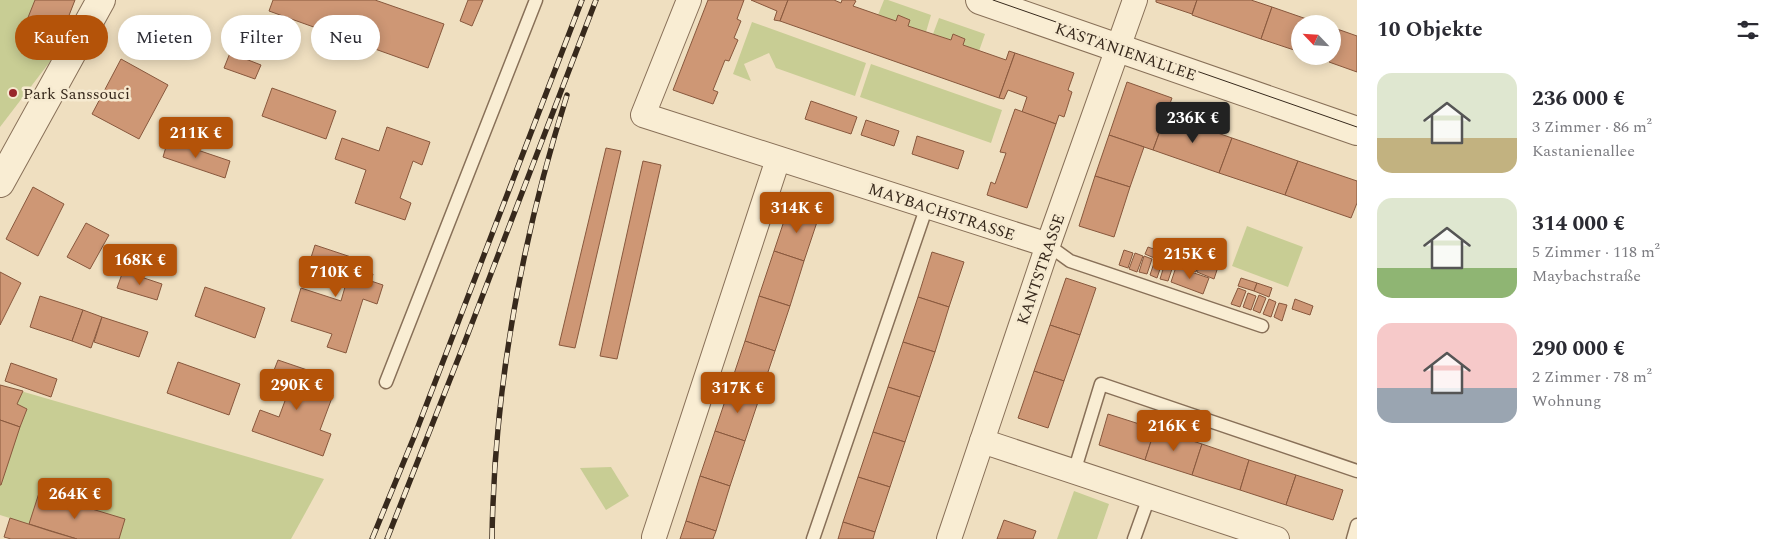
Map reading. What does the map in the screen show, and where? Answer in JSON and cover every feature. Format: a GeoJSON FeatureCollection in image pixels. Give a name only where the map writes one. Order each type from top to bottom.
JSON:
{"type":"FeatureCollection","features":[{"type":"Feature","properties":{"kind":"street"},"geometry":{"type":"LineString","coordinates":[[0,183],[101,0]]}},
{"type":"Feature","properties":{"kind":"street","name":"MAYBACHSTRASSE"},"geometry":{"type":"LineString","coordinates":[[689,0],[643,115],[1048,245]]}},
{"type":"Feature","properties":{"kind":"street","name":"KASTANIENALLEE"},"geometry":{"type":"LineString","coordinates":[[980,0],[1012,5],[1119,48],[1357,131]]}},
{"type":"Feature","properties":{"kind":"street","name":"KANTSTRASSE"},"geometry":{"type":"LineString","coordinates":[[949,539],[1048,245],[1135,0]]}},
{"type":"Feature","properties":{"kind":"street"},"geometry":{"type":"LineString","coordinates":[[654,536],[778,158]]}},
{"type":"Feature","properties":{"kind":"street"},"geometry":{"type":"LineString","coordinates":[[982,441],[1277,539]]}},
{"type":"Feature","properties":{"kind":"lane"},"geometry":{"type":"LineString","coordinates":[[386,382],[536,0]]}},
{"type":"Feature","properties":{"kind":"lane"},"geometry":{"type":"LineString","coordinates":[[813,539],[927,206]]}},
{"type":"Feature","properties":{"kind":"lane"},"geometry":{"type":"LineString","coordinates":[[1048,245],[1070,261],[1262,326]]}},
{"type":"Feature","properties":{"kind":"lane"},"geometry":{"type":"LineString","coordinates":[[1074,472],[1101,384],[1357,471]]}},
{"type":"Feature","properties":{"kind":"lane"},"geometry":{"type":"LineString","coordinates":[[1134,539],[1149,497]]}},
{"type":"Feature","properties":{"kind":"lane"},"geometry":{"type":"LineString","coordinates":[[1353,539],[1357,525]]}},
{"type":"Feature","properties":{"kind":"green space","name":"Park Sanssouci"},"geometry":{"type":"Polygon","coordinates":[[[0,0],[75,0],[69,15],[15,15],[15,60],[51,60],[0,127],[0,0]]]}},
{"type":"Feature","properties":{"kind":"green space"},"geometry":{"type":"Polygon","coordinates":[[[884,0],[931,15],[926,32],[908,26],[910,20],[899,16],[896,21],[878,15],[884,0]]]}},
{"type":"Feature","properties":{"kind":"green space"},"geometry":{"type":"Polygon","coordinates":[[[939,18],[985,34],[979,51],[963,45],[965,39],[953,35],[951,40],[933,34],[939,18]]]}},
{"type":"Feature","properties":{"kind":"green space"},"geometry":{"type":"Polygon","coordinates":[[[752,22],[866,63],[855,96],[776,68],[769,53],[744,64],[751,81],[733,74],[752,22]]]}},
{"type":"Feature","properties":{"kind":"green space"},"geometry":{"type":"Polygon","coordinates":[[[871,64],[1002,110],[991,143],[860,97],[871,64]]]}},
{"type":"Feature","properties":{"kind":"green space"},"geometry":{"type":"Polygon","coordinates":[[[1247,226],[1303,247],[1288,287],[1232,266],[1247,226]]]}},
{"type":"Feature","properties":{"kind":"green space"},"geometry":{"type":"Polygon","coordinates":[[[0,385],[324,479],[291,539],[77,539],[0,515],[0,385]]]}},
{"type":"Feature","properties":{"kind":"green space"},"geometry":{"type":"Polygon","coordinates":[[[611,467],[629,496],[606,510],[580,468],[611,467]]]}},
{"type":"Feature","properties":{"kind":"green space"},"geometry":{"type":"Polygon","coordinates":[[[1074,491],[1109,504],[1097,539],[1057,539],[1074,491]]]}},
{"type":"Feature","properties":{"kind":"building"},"geometry":{"type":"Polygon","coordinates":[[[35,0],[75,0],[69,15],[29,15],[35,0]]]}},
{"type":"Feature","properties":{"kind":"building"},"geometry":{"type":"Polygon","coordinates":[[[273,0],[375,0],[444,24],[428,68],[380,51],[380,15],[311,15],[311,26],[301,22],[301,15],[280,15],[269,11],[273,0]]]}},
{"type":"Feature","properties":{"kind":"building"},"geometry":{"type":"Polygon","coordinates":[[[468,0],[483,0],[472,26],[460,21],[468,0]]]}},
{"type":"Feature","properties":{"kind":"building"},"geometry":{"type":"Polygon","coordinates":[[[708,0],[744,0],[737,19],[741,21],[734,38],[738,40],[729,61],[725,60],[713,90],[718,92],[713,104],[673,90],[708,0]]]}},
{"type":"Feature","properties":{"kind":"building"},"geometry":{"type":"Polygon","coordinates":[[[751,0],[788,0],[780,21],[774,20],[777,11],[751,0]]]}},
{"type":"Feature","properties":{"kind":"building"},"geometry":{"type":"Polygon","coordinates":[[[788,0],[834,0],[841,3],[842,0],[854,0],[856,1],[853,6],[896,21],[898,15],[910,20],[908,26],[951,40],[953,34],[965,39],[963,45],[1006,60],[1009,51],[1015,53],[999,98],[780,21],[788,0]]]}},
{"type":"Feature","properties":{"kind":"building"},"geometry":{"type":"Polygon","coordinates":[[[1156,0],[1197,0],[1192,14],[1156,2],[1156,0]]]}},
{"type":"Feature","properties":{"kind":"building"},"geometry":{"type":"Polygon","coordinates":[[[1197,0],[1251,0],[1272,7],[1261,39],[1192,15],[1197,0]]]}},
{"type":"Feature","properties":{"kind":"building"},"geometry":{"type":"Polygon","coordinates":[[[1272,7],[1295,15],[1291,15],[1291,49],[1261,39],[1272,7]]]}},
{"type":"Feature","properties":{"kind":"building"},"geometry":{"type":"Polygon","coordinates":[[[1341,30],[1357,36],[1357,72],[1337,65],[1341,65],[1341,30]]]}},
{"type":"Feature","properties":{"kind":"building"},"geometry":{"type":"Polygon","coordinates":[[[1015,53],[1074,73],[1068,90],[1072,92],[1064,117],[1059,115],[1056,124],[1022,112],[1027,97],[1008,90],[1004,99],[999,98],[1015,53]]]}},
{"type":"Feature","properties":{"kind":"building"},"geometry":{"type":"Polygon","coordinates":[[[120,60],[168,85],[139,139],[92,114],[120,60]]]}},
{"type":"Feature","properties":{"kind":"building"},"geometry":{"type":"Polygon","coordinates":[[[227,60],[248,60],[261,65],[255,79],[224,68],[227,60]]]}},
{"type":"Feature","properties":{"kind":"building"},"geometry":{"type":"Polygon","coordinates":[[[1127,82],[1172,98],[1153,150],[1109,135],[1127,82]]]}},
{"type":"Feature","properties":{"kind":"building"},"geometry":{"type":"Polygon","coordinates":[[[272,88],[336,111],[326,139],[262,116],[272,88]]]}},
{"type":"Feature","properties":{"kind":"building"},"geometry":{"type":"Polygon","coordinates":[[[811,101],[857,117],[851,134],[805,119],[811,101]]]}},
{"type":"Feature","properties":{"kind":"building"},"geometry":{"type":"Polygon","coordinates":[[[1015,109],[1056,124],[1027,208],[987,195],[991,182],[995,184],[1006,153],[1000,152],[1015,109]]]}},
{"type":"Feature","properties":{"kind":"building"},"geometry":{"type":"Polygon","coordinates":[[[1166,115],[1232,138],[1219,173],[1153,150],[1166,115]]]}},
{"type":"Feature","properties":{"kind":"building"},"geometry":{"type":"Polygon","coordinates":[[[866,120],[899,131],[894,146],[861,135],[866,120]]]}},
{"type":"Feature","properties":{"kind":"building"},"geometry":{"type":"Polygon","coordinates":[[[387,127],[430,142],[422,165],[413,161],[400,198],[411,203],[405,220],[355,203],[366,170],[335,159],[342,138],[379,151],[387,127]]]}},
{"type":"Feature","properties":{"kind":"building"},"geometry":{"type":"Polygon","coordinates":[[[1109,135],[1144,147],[1130,187],[1095,176],[1109,135]]]}},
{"type":"Feature","properties":{"kind":"building"},"geometry":{"type":"Polygon","coordinates":[[[917,136],[964,151],[958,169],[912,154],[917,136]]]}},
{"type":"Feature","properties":{"kind":"building"},"geometry":{"type":"Polygon","coordinates":[[[1232,138],[1298,161],[1285,195],[1219,173],[1232,138]]]}},
{"type":"Feature","properties":{"kind":"building"},"geometry":{"type":"Polygon","coordinates":[[[168,140],[230,161],[225,178],[163,157],[168,140]]]}},
{"type":"Feature","properties":{"kind":"building"},"geometry":{"type":"Polygon","coordinates":[[[606,148],[621,151],[575,348],[559,345],[606,148]]]}},
{"type":"Feature","properties":{"kind":"building"},"geometry":{"type":"Polygon","coordinates":[[[643,161],[661,165],[617,359],[600,356],[643,161]]]}},
{"type":"Feature","properties":{"kind":"building"},"geometry":{"type":"Polygon","coordinates":[[[1298,161],[1357,181],[1357,203],[1351,218],[1285,195],[1298,161]]]}},
{"type":"Feature","properties":{"kind":"building"},"geometry":{"type":"Polygon","coordinates":[[[1095,176],[1130,187],[1114,237],[1079,226],[1095,176]]]}},
{"type":"Feature","properties":{"kind":"building"},"geometry":{"type":"Polygon","coordinates":[[[33,187],[64,204],[38,256],[6,239],[33,187]]]}},
{"type":"Feature","properties":{"kind":"building"},"geometry":{"type":"Polygon","coordinates":[[[789,206],[819,216],[804,261],[774,251],[789,206]]]}},
{"type":"Feature","properties":{"kind":"building"},"geometry":{"type":"Polygon","coordinates":[[[86,223],[109,235],[90,269],[67,257],[86,223]]]}},
{"type":"Feature","properties":{"kind":"building"},"geometry":{"type":"Polygon","coordinates":[[[315,245],[357,259],[354,268],[373,274],[371,281],[383,285],[377,304],[363,299],[346,353],[327,347],[332,334],[291,321],[301,288],[341,301],[347,280],[308,267],[315,245]]]}},
{"type":"Feature","properties":{"kind":"building"},"geometry":{"type":"Polygon","coordinates":[[[1148,247],[1162,252],[1159,260],[1145,254],[1148,247]]]}},
{"type":"Feature","properties":{"kind":"building"},"geometry":{"type":"Polygon","coordinates":[[[1124,250],[1133,253],[1128,268],[1119,265],[1124,250]]]}},
{"type":"Feature","properties":{"kind":"building"},"geometry":{"type":"Polygon","coordinates":[[[774,251],[804,261],[790,306],[759,296],[774,251]]]}},
{"type":"Feature","properties":{"kind":"building"},"geometry":{"type":"Polygon","coordinates":[[[932,252],[964,262],[949,307],[918,297],[932,252]]]}},
{"type":"Feature","properties":{"kind":"building"},"geometry":{"type":"Polygon","coordinates":[[[1135,253],[1143,256],[1137,272],[1129,269],[1135,253]]]}},
{"type":"Feature","properties":{"kind":"building"},"geometry":{"type":"Polygon","coordinates":[[[1144,256],[1152,259],[1147,274],[1139,272],[1144,256]]]}},
{"type":"Feature","properties":{"kind":"building"},"geometry":{"type":"Polygon","coordinates":[[[1183,257],[1199,263],[1196,272],[1179,266],[1183,257]]]}},
{"type":"Feature","properties":{"kind":"building"},"geometry":{"type":"Polygon","coordinates":[[[1155,260],[1162,263],[1157,278],[1150,275],[1155,260]]]}},
{"type":"Feature","properties":{"kind":"building"},"geometry":{"type":"Polygon","coordinates":[[[1165,263],[1173,266],[1168,281],[1160,279],[1165,263]]]}},
{"type":"Feature","properties":{"kind":"building"},"geometry":{"type":"Polygon","coordinates":[[[1201,264],[1217,270],[1214,279],[1197,272],[1201,264]]]}},
{"type":"Feature","properties":{"kind":"building"},"geometry":{"type":"Polygon","coordinates":[[[1176,267],[1209,278],[1203,294],[1171,282],[1176,267]]]}},
{"type":"Feature","properties":{"kind":"building"},"geometry":{"type":"Polygon","coordinates":[[[123,271],[162,284],[157,300],[117,288],[123,271]]]}},
{"type":"Feature","properties":{"kind":"building"},"geometry":{"type":"Polygon","coordinates":[[[0,272],[21,283],[0,325],[0,272]]]}},
{"type":"Feature","properties":{"kind":"building"},"geometry":{"type":"Polygon","coordinates":[[[1066,278],[1096,288],[1080,335],[1050,325],[1066,278]]]}},
{"type":"Feature","properties":{"kind":"building"},"geometry":{"type":"Polygon","coordinates":[[[1241,278],[1257,283],[1254,291],[1238,286],[1241,278]]]}},
{"type":"Feature","properties":{"kind":"building"},"geometry":{"type":"Polygon","coordinates":[[[1257,283],[1272,288],[1269,297],[1254,291],[1257,283]]]}},
{"type":"Feature","properties":{"kind":"building"},"geometry":{"type":"Polygon","coordinates":[[[205,287],[265,308],[255,338],[195,316],[205,287]]]}},
{"type":"Feature","properties":{"kind":"building"},"geometry":{"type":"Polygon","coordinates":[[[1238,288],[1246,291],[1240,307],[1231,304],[1238,288]]]}},
{"type":"Feature","properties":{"kind":"building"},"geometry":{"type":"Polygon","coordinates":[[[1248,293],[1256,296],[1251,310],[1243,307],[1248,293]]]}},
{"type":"Feature","properties":{"kind":"building"},"geometry":{"type":"Polygon","coordinates":[[[1259,295],[1266,298],[1260,313],[1253,310],[1259,295]]]}},
{"type":"Feature","properties":{"kind":"building"},"geometry":{"type":"Polygon","coordinates":[[[40,296],[83,310],[72,341],[30,327],[40,296]]]}},
{"type":"Feature","properties":{"kind":"building"},"geometry":{"type":"Polygon","coordinates":[[[759,296],[790,306],[775,351],[745,341],[759,296]]]}},
{"type":"Feature","properties":{"kind":"building"},"geometry":{"type":"Polygon","coordinates":[[[918,297],[949,307],[935,352],[903,342],[918,297]]]}},
{"type":"Feature","properties":{"kind":"building"},"geometry":{"type":"Polygon","coordinates":[[[1269,299],[1276,302],[1271,317],[1263,314],[1269,299]]]}},
{"type":"Feature","properties":{"kind":"building"},"geometry":{"type":"Polygon","coordinates":[[[1295,299],[1313,306],[1310,315],[1292,309],[1295,299]]]}},
{"type":"Feature","properties":{"kind":"building"},"geometry":{"type":"Polygon","coordinates":[[[1279,303],[1287,305],[1282,321],[1274,317],[1279,303]]]}},
{"type":"Feature","properties":{"kind":"building"},"geometry":{"type":"Polygon","coordinates":[[[83,310],[102,317],[91,348],[72,341],[83,310]]]}},
{"type":"Feature","properties":{"kind":"building"},"geometry":{"type":"Polygon","coordinates":[[[102,317],[148,332],[139,357],[94,342],[102,317]]]}},
{"type":"Feature","properties":{"kind":"building"},"geometry":{"type":"Polygon","coordinates":[[[1050,325],[1080,335],[1064,381],[1034,371],[1050,325]]]}},
{"type":"Feature","properties":{"kind":"building"},"geometry":{"type":"Polygon","coordinates":[[[745,341],[775,351],[760,396],[730,386],[745,341]]]}},
{"type":"Feature","properties":{"kind":"building"},"geometry":{"type":"Polygon","coordinates":[[[903,342],[935,352],[920,397],[888,387],[903,342]]]}},
{"type":"Feature","properties":{"kind":"building"},"geometry":{"type":"Polygon","coordinates":[[[278,360],[319,374],[314,388],[333,395],[320,430],[331,434],[323,456],[252,431],[260,410],[279,417],[289,390],[269,383],[278,360]]]}},
{"type":"Feature","properties":{"kind":"building"},"geometry":{"type":"Polygon","coordinates":[[[178,362],[240,384],[229,415],[167,393],[178,362]]]}},
{"type":"Feature","properties":{"kind":"building"},"geometry":{"type":"Polygon","coordinates":[[[11,363],[57,379],[51,397],[5,381],[11,363]]]}},
{"type":"Feature","properties":{"kind":"building"},"geometry":{"type":"Polygon","coordinates":[[[1034,371],[1064,381],[1048,428],[1018,418],[1034,371]]]}},
{"type":"Feature","properties":{"kind":"building"},"geometry":{"type":"Polygon","coordinates":[[[0,385],[23,391],[17,404],[27,409],[20,427],[0,420],[0,385]]]}},
{"type":"Feature","properties":{"kind":"building"},"geometry":{"type":"Polygon","coordinates":[[[730,386],[760,396],[745,441],[715,431],[730,386]]]}},
{"type":"Feature","properties":{"kind":"building"},"geometry":{"type":"Polygon","coordinates":[[[888,387],[920,397],[905,442],[873,432],[888,387]]]}},
{"type":"Feature","properties":{"kind":"building"},"geometry":{"type":"Polygon","coordinates":[[[1108,414],[1155,429],[1145,460],[1099,445],[1108,414]]]}},
{"type":"Feature","properties":{"kind":"building"},"geometry":{"type":"Polygon","coordinates":[[[0,420],[20,427],[1,485],[0,485],[0,420]]]}},
{"type":"Feature","properties":{"kind":"building"},"geometry":{"type":"Polygon","coordinates":[[[1155,429],[1202,444],[1192,475],[1145,460],[1155,429]]]}},
{"type":"Feature","properties":{"kind":"building"},"geometry":{"type":"Polygon","coordinates":[[[715,431],[745,441],[730,486],[700,476],[715,431]]]}},
{"type":"Feature","properties":{"kind":"building"},"geometry":{"type":"Polygon","coordinates":[[[873,432],[905,442],[890,487],[858,477],[873,432]]]}},
{"type":"Feature","properties":{"kind":"building"},"geometry":{"type":"Polygon","coordinates":[[[1202,444],[1249,460],[1240,490],[1192,475],[1202,444]]]}},
{"type":"Feature","properties":{"kind":"building"},"geometry":{"type":"Polygon","coordinates":[[[1249,460],[1296,475],[1286,505],[1240,490],[1249,460]]]}},
{"type":"Feature","properties":{"kind":"building"},"geometry":{"type":"Polygon","coordinates":[[[1296,475],[1343,490],[1333,520],[1286,505],[1296,475]]]}},
{"type":"Feature","properties":{"kind":"building"},"geometry":{"type":"Polygon","coordinates":[[[700,476],[730,486],[716,531],[686,521],[700,476]]]}},
{"type":"Feature","properties":{"kind":"building"},"geometry":{"type":"Polygon","coordinates":[[[858,477],[890,487],[875,532],[843,522],[858,477]]]}},
{"type":"Feature","properties":{"kind":"building"},"geometry":{"type":"Polygon","coordinates":[[[39,493],[125,519],[119,539],[77,539],[29,524],[39,493]]]}},
{"type":"Feature","properties":{"kind":"building"},"geometry":{"type":"Polygon","coordinates":[[[10,518],[77,539],[11,539],[4,537],[10,518]]]}},
{"type":"Feature","properties":{"kind":"building"},"geometry":{"type":"Polygon","coordinates":[[[1004,520],[1036,531],[1033,539],[997,539],[1004,520]]]}},
{"type":"Feature","properties":{"kind":"building"},"geometry":{"type":"Polygon","coordinates":[[[686,521],[716,531],[713,539],[680,539],[686,521]]]}},
{"type":"Feature","properties":{"kind":"building"},"geometry":{"type":"Polygon","coordinates":[[[843,522],[875,532],[873,539],[838,539],[843,522]]]}},
{"type":"Feature","properties":{"kind":"tram line"},"geometry":{"type":"LineString","coordinates":[[993,0],[1357,127]]}},
{"type":"Feature","properties":{"kind":"railway"},"geometry":{"type":"LineString","coordinates":[[372,539],[414,437],[582,0]]}},
{"type":"Feature","properties":{"kind":"railway"},"geometry":{"type":"LineString","coordinates":[[387,539],[596,0]]}},
{"type":"Feature","properties":{"kind":"railway"},"geometry":{"type":"LineString","coordinates":[[492,539],[498,426],[513,314],[537,204],[567,95]]}},
{"type":"Feature","properties":{"kind":"place","name":"Park Sanssouci"},"geometry":{"type":"Point","coordinates":[13,93]}}]}
